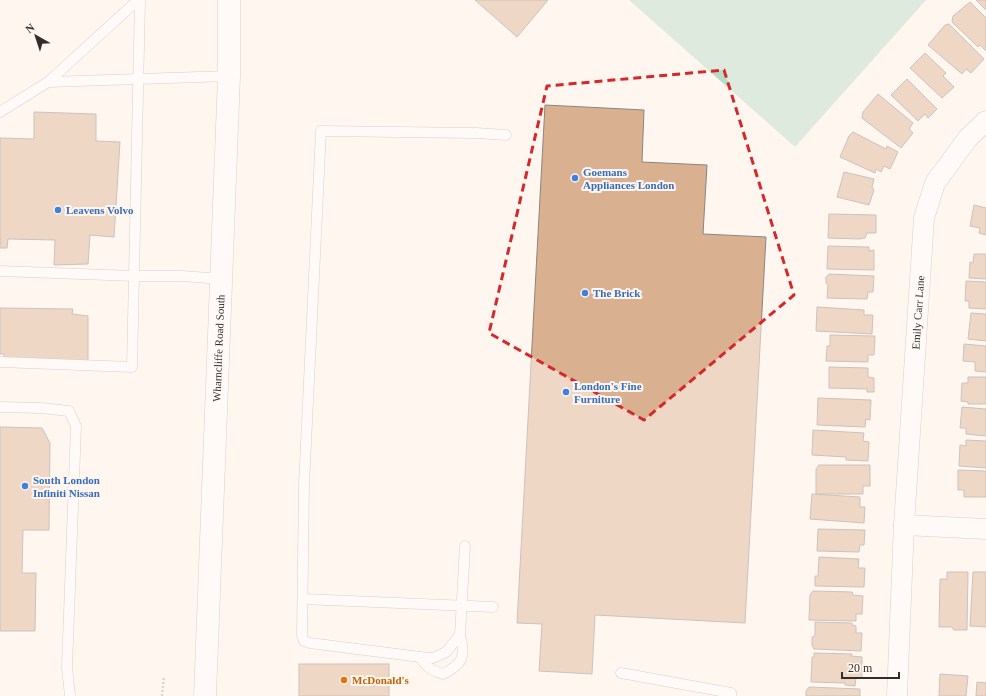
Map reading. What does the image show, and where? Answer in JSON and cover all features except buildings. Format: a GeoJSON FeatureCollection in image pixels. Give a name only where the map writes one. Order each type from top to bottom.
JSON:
{"type":"FeatureCollection","features":[{"type":"Feature","properties":{"kind":"main road","name":"Wharncliffe Road South"},"geometry":{"type":"LineString","coordinates":[[205,696],[229,76],[229,0]]}},
{"type":"Feature","properties":{"kind":"street","name":"Emily Carr Lane"},"geometry":{"type":"LineString","coordinates":[[897,696],[904,525],[924,218],[935,183],[968,138],[986,120]]}},
{"type":"Feature","properties":{"kind":"street"},"geometry":{"type":"LineString","coordinates":[[904,525],[986,529]]}},
{"type":"Feature","properties":{"kind":"lane"},"geometry":{"type":"LineString","coordinates":[[0,362],[132,367],[139,0]]}},
{"type":"Feature","properties":{"kind":"lane"},"geometry":{"type":"LineString","coordinates":[[0,112],[48,82],[139,0]]}},
{"type":"Feature","properties":{"kind":"lane"},"geometry":{"type":"LineString","coordinates":[[48,82],[229,76]]}},
{"type":"Feature","properties":{"kind":"lane"},"geometry":{"type":"LineString","coordinates":[[460,635],[446,652],[433,658],[310,643],[304,641],[302,635],[304,485],[320,131],[476,133],[506,135]]}},
{"type":"Feature","properties":{"kind":"lane"},"geometry":{"type":"LineString","coordinates":[[0,272],[182,276],[222,279]]}},
{"type":"Feature","properties":{"kind":"lane"},"geometry":{"type":"LineString","coordinates":[[0,408],[41,408],[68,411],[76,426],[67,667],[70,696]]}},
{"type":"Feature","properties":{"kind":"lane"},"geometry":{"type":"LineString","coordinates":[[420,657],[425,665],[432,671],[443,674],[454,669],[463,658],[463,646],[460,635],[465,546]]}},
{"type":"Feature","properties":{"kind":"lane"},"geometry":{"type":"LineString","coordinates":[[303,599],[461,607],[493,607]]}},
{"type":"Feature","properties":{"kind":"lane"},"geometry":{"type":"LineString","coordinates":[[621,673],[731,694],[731,696]]}},
{"type":"Feature","properties":{"kind":"path"},"geometry":{"type":"LineString","coordinates":[[162,696],[164,676]]}},
{"type":"Feature","properties":{"kind":"highlighted area"},"geometry":{"type":"Polygon","coordinates":[[[724,70],[794,295],[644,420],[489,333],[547,86],[724,70]]]}},
{"type":"Feature","properties":{"kind":"green space"},"geometry":{"type":"Polygon","coordinates":[[[629,0],[926,0],[795,147],[629,0]]]}},
{"type":"Feature","properties":{"kind":"place","name":"Goemans Appliances London"},"geometry":{"type":"Point","coordinates":[575,178]}},
{"type":"Feature","properties":{"kind":"place","name":"Leavens Volvo"},"geometry":{"type":"Point","coordinates":[58,210]}},
{"type":"Feature","properties":{"kind":"place","name":"The Brick"},"geometry":{"type":"Point","coordinates":[585,293]}},
{"type":"Feature","properties":{"kind":"place","name":"London's Fine Furniture"},"geometry":{"type":"Point","coordinates":[566,392]}},
{"type":"Feature","properties":{"kind":"place","name":"South London Infiniti Nissan"},"geometry":{"type":"Point","coordinates":[25,486]}},
{"type":"Feature","properties":{"kind":"place","name":"McDonald's"},"geometry":{"type":"Point","coordinates":[344,680]}}]}
